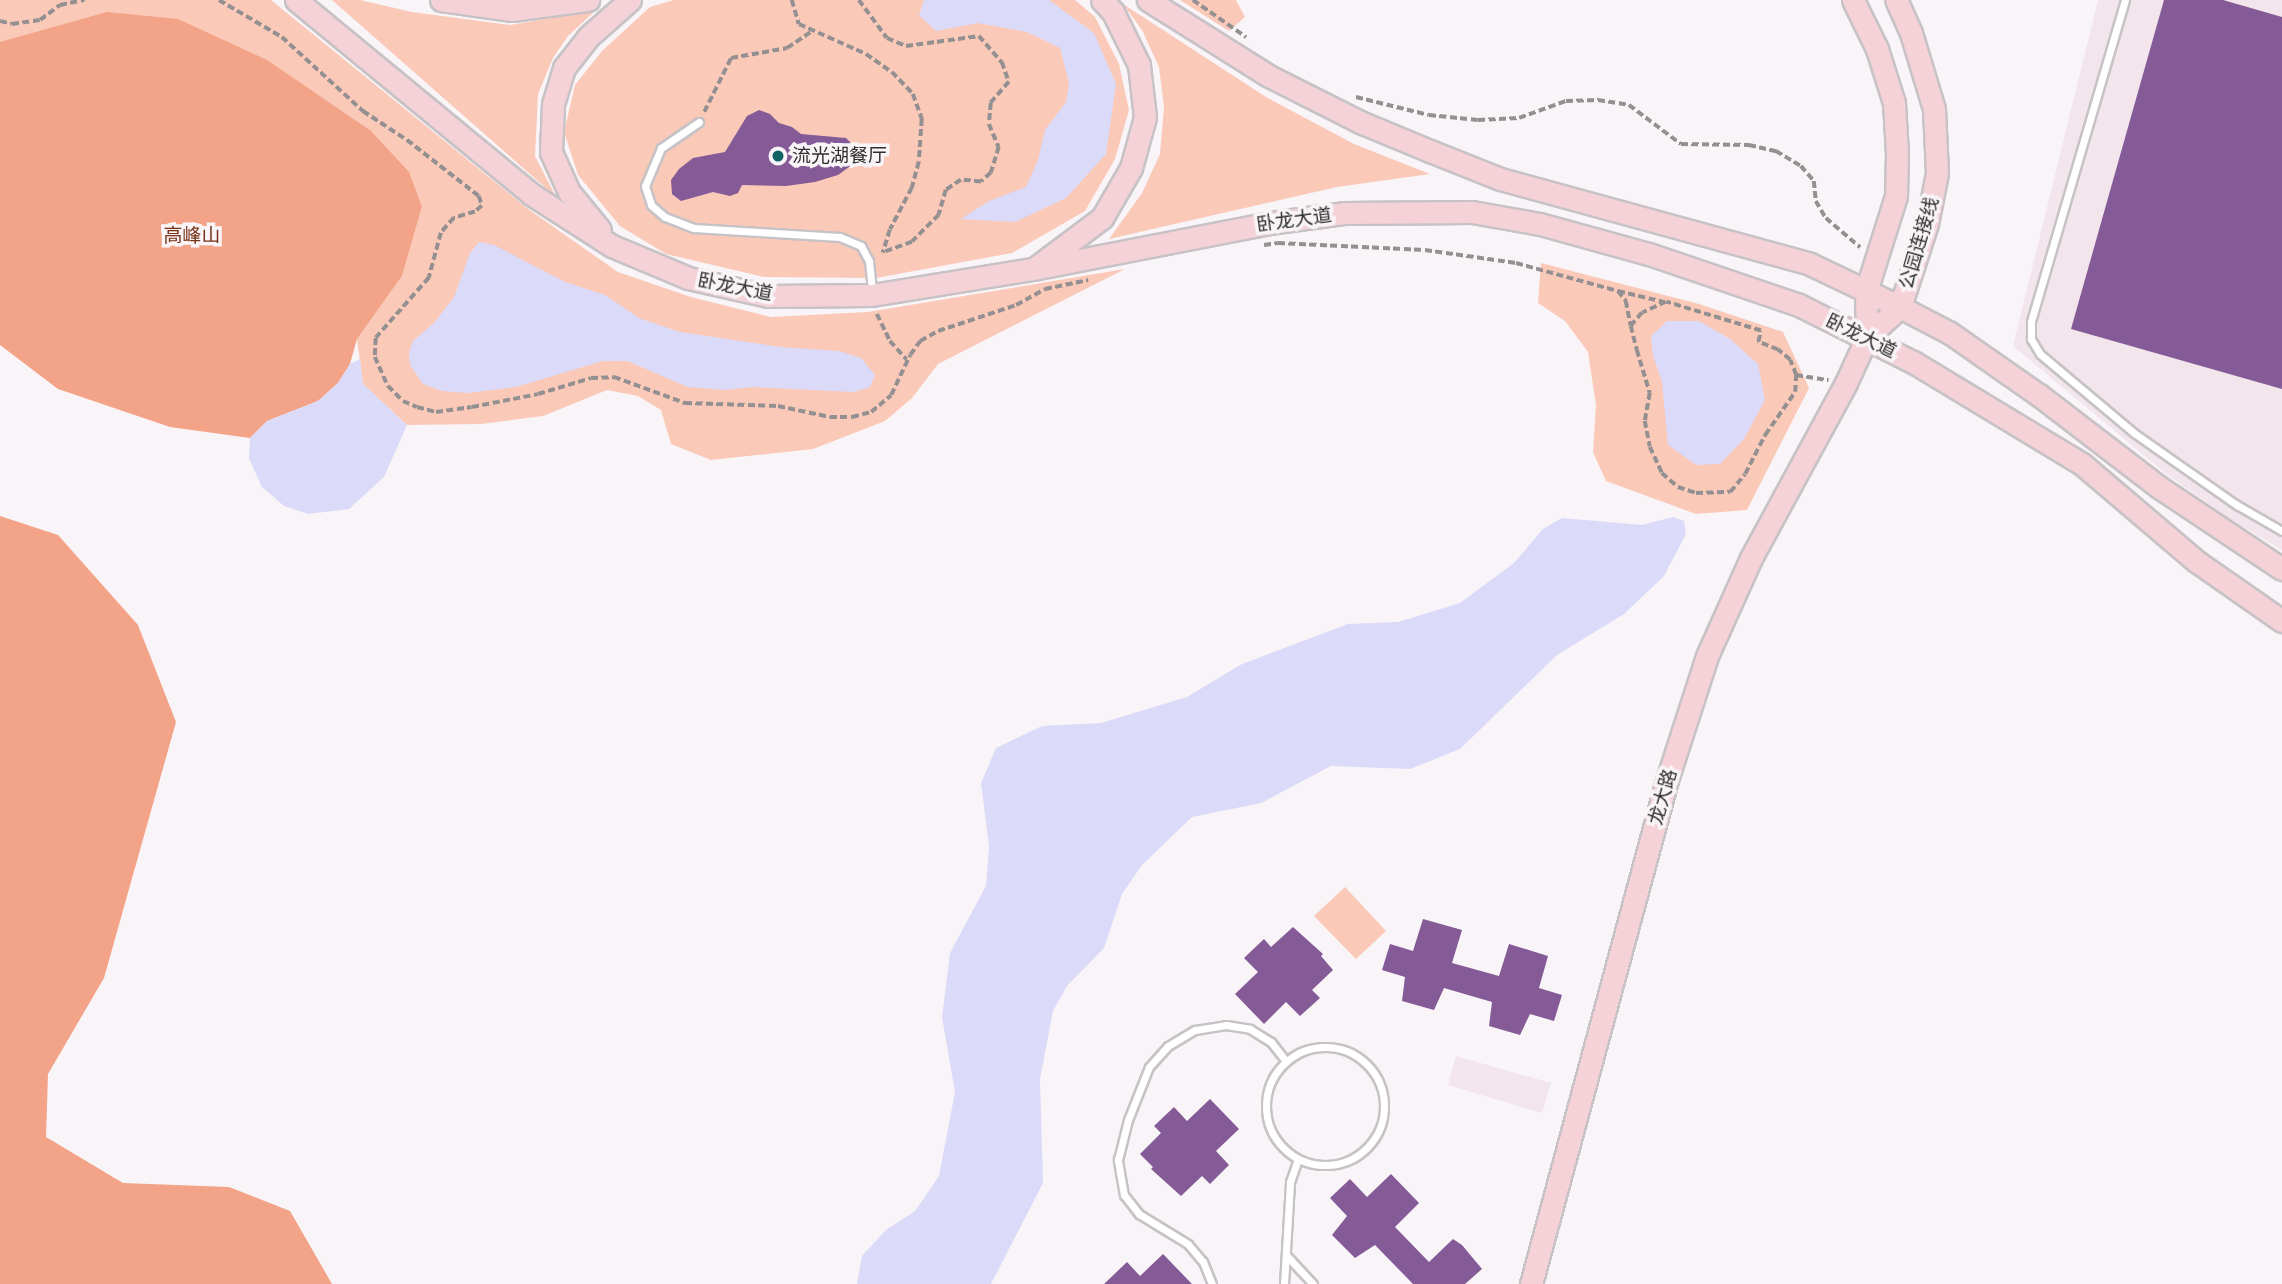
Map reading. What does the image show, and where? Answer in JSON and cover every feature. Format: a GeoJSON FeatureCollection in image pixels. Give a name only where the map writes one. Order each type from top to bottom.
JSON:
{"type":"FeatureCollection","features":[{"type":"Feature","properties":{"kind":"main road","name":"卧龙大道"},"geometry":{"type":"LineString","coordinates":[[296,0],[531,194],[612,246],[688,278],[768,296],[872,295],[1033,269],[1269,223],[1345,213],[1472,212],[1552,228],[1730,279],[1799,305],[1867,337],[2018,423],[2082,464],[2196,561],[2282,621]]}},
{"type":"Feature","properties":{"kind":"main road"},"geometry":{"type":"LineString","coordinates":[[441,0],[512,10],[588,0]]}},
{"type":"Feature","properties":{"kind":"main road"},"geometry":{"type":"LineString","coordinates":[[612,246],[569,192],[551,152],[552,104],[564,68],[588,37],[630,0]]}},
{"type":"Feature","properties":{"kind":"main road"},"geometry":{"type":"LineString","coordinates":[[1033,269],[1102,218],[1131,168],[1145,117],[1139,65],[1113,12],[1102,0]]}},
{"type":"Feature","properties":{"kind":"main road"},"geometry":{"type":"LineString","coordinates":[[1148,0],[1267,75],[1360,122],[1418,146],[1500,179],[1810,264],[1900,307],[1950,333],[2039,395],[2159,486],[2282,569]]}},
{"type":"Feature","properties":{"kind":"main road","name":"公园连接线"},"geometry":{"type":"LineString","coordinates":[[1853,0],[1877,49],[1894,103],[1897,153],[1896,196],[1866,291],[1867,337]]}},
{"type":"Feature","properties":{"kind":"main road","name":"公园连接线"},"geometry":{"type":"LineString","coordinates":[[1867,337],[1900,307],[1927,224],[1937,173],[1934,108],[1911,33],[1896,0]]}},
{"type":"Feature","properties":{"kind":"main road","name":"龙大路"},"geometry":{"type":"LineString","coordinates":[[1531,1284],[1667,780],[1707,656],[1751,558],[1846,383],[1867,337]]}},
{"type":"Feature","properties":{"kind":"lane"},"geometry":{"type":"LineString","coordinates":[[2125,0],[2031,322],[2031,339],[2039,354],[2134,433],[2237,505],[2282,531]]}},
{"type":"Feature","properties":{"kind":"lane"},"geometry":{"type":"LineString","coordinates":[[699,122],[661,148],[645,186],[651,205],[665,217],[694,228],[840,237],[861,246],[869,261],[872,295]]}},
{"type":"Feature","properties":{"kind":"lane"},"geometry":{"type":"LineString","coordinates":[[1212,1284],[1203,1262],[1188,1244],[1139,1214],[1124,1195],[1118,1160],[1131,1110],[1142,1079],[1157,1056],[1195,1030],[1226,1025],[1250,1030],[1271,1042],[1286,1061]]}},
{"type":"Feature","properties":{"kind":"lane"},"geometry":{"type":"LineString","coordinates":[[1323,1047],[1348,1052],[1368,1065],[1381,1086],[1384,1099],[1382,1123],[1377,1135],[1362,1153],[1351,1160],[1327,1166],[1298,1159],[1274,1137],[1266,1114],[1268,1090],[1286,1061],[1311,1049],[1323,1047]]}},
{"type":"Feature","properties":{"kind":"lane"},"geometry":{"type":"LineString","coordinates":[[1284,1284],[1290,1182],[1298,1159]]}},
{"type":"Feature","properties":{"kind":"lane"},"geometry":{"type":"LineString","coordinates":[[1286,1256],[1314,1284]]}},
{"type":"Feature","properties":{"kind":"path"},"geometry":{"type":"LineString","coordinates":[[0,21],[12,24],[40,20],[60,5],[84,0]]}},
{"type":"Feature","properties":{"kind":"path"},"geometry":{"type":"LineString","coordinates":[[792,0],[799,24],[866,54],[892,72],[914,94],[922,118],[919,162],[912,188],[890,230],[884,252]]}},
{"type":"Feature","properties":{"kind":"path"},"geometry":{"type":"LineString","coordinates":[[859,0],[887,38],[906,46],[979,36],[1002,62],[1009,82],[991,103],[989,124],[999,147],[991,173],[981,182],[961,180],[946,190],[939,215],[912,242],[884,252],[869,261]]}},
{"type":"Feature","properties":{"kind":"path"},"geometry":{"type":"LineString","coordinates":[[1193,0],[1255,43]]}},
{"type":"Feature","properties":{"kind":"path"},"geometry":{"type":"LineString","coordinates":[[699,122],[731,58],[787,48],[813,31]]}},
{"type":"Feature","properties":{"kind":"path"},"geometry":{"type":"LineString","coordinates":[[1345,94],[1429,115],[1478,120],[1519,118],[1566,101],[1598,100],[1629,106],[1681,144],[1749,145],[1776,151],[1801,166],[1814,181],[1816,201],[1826,218],[1866,251]]}},
{"type":"Feature","properties":{"kind":"path"},"geometry":{"type":"LineString","coordinates":[[1618,291],[1666,302],[1761,331],[1758,342],[1778,350],[1790,360],[1796,374],[1795,392],[1785,411],[1765,435],[1745,474],[1730,492],[1696,493],[1678,487],[1662,473],[1650,447],[1646,421],[1650,393],[1631,326],[1642,313],[1666,302]]}},
{"type":"Feature","properties":{"kind":"path"},"geometry":{"type":"LineString","coordinates":[[872,295],[880,325],[908,360]]}},
{"type":"Feature","properties":{"kind":"path"},"geometry":{"type":"LineString","coordinates":[[1796,374],[1846,383]]}},
{"type":"Feature","properties":{"kind":"shaded area"},"geometry":{"type":"Polygon","coordinates":[[[0,0],[271,0],[528,209],[618,272],[691,297],[771,317],[868,312],[1125,269],[938,364],[912,398],[885,421],[813,449],[711,460],[671,444],[661,410],[638,396],[607,390],[543,416],[481,424],[407,425],[363,384],[357,339],[402,276],[422,207],[25,38],[0,42],[0,0]]]}},
{"type":"Feature","properties":{"kind":"shaded area"},"geometry":{"type":"Polygon","coordinates":[[[332,0],[360,0],[412,12],[510,25],[595,11],[568,36],[553,58],[538,94],[535,156],[556,197],[332,0]]]}},
{"type":"Feature","properties":{"kind":"shaded area"},"geometry":{"type":"Polygon","coordinates":[[[674,0],[1075,0],[1095,17],[1119,64],[1129,110],[1115,159],[1085,211],[1012,253],[876,278],[764,277],[666,254],[620,226],[578,175],[564,132],[575,85],[602,51],[650,7],[674,0]]]}},
{"type":"Feature","properties":{"kind":"shaded area"},"geometry":{"type":"Polygon","coordinates":[[[1180,0],[1236,0],[1245,17],[1229,31],[1180,0]]]}},
{"type":"Feature","properties":{"kind":"shaded area"},"geometry":{"type":"Polygon","coordinates":[[[2098,0],[2282,0],[2282,550],[2230,519],[2165,473],[2013,346],[2098,0]]]}},
{"type":"Feature","properties":{"kind":"shaded area"},"geometry":{"type":"Polygon","coordinates":[[[1123,4],[1266,97],[1354,144],[1430,174],[1337,187],[1109,239],[1142,193],[1160,154],[1164,107],[1159,67],[1142,30],[1123,4]]]}},
{"type":"Feature","properties":{"kind":"shaded area"},"geometry":{"type":"Polygon","coordinates":[[[1541,263],[1699,304],[1783,332],[1809,388],[1747,510],[1696,514],[1606,481],[1593,452],[1596,405],[1588,352],[1565,321],[1538,303],[1541,263]]]}},
{"type":"Feature","properties":{"kind":"shaded area"},"geometry":{"type":"Polygon","coordinates":[[[1345,887],[1386,931],[1356,959],[1314,916],[1345,887]]]}},
{"type":"Feature","properties":{"kind":"shaded area"},"geometry":{"type":"Polygon","coordinates":[[[1456,1056],[1551,1083],[1542,1113],[1448,1085],[1456,1056]]]}},
{"type":"Feature","properties":{"kind":"green space","name":"高峰山"},"geometry":{"type":"Polygon","coordinates":[[[107,12],[178,19],[267,60],[371,131],[409,172],[422,207],[402,276],[357,339],[350,364],[338,383],[318,401],[267,421],[250,438],[170,427],[58,389],[0,345],[0,42],[107,12]]]}},
{"type":"Feature","properties":{"kind":"green space"},"geometry":{"type":"Polygon","coordinates":[[[0,516],[58,535],[138,625],[176,722],[104,978],[48,1074],[46,1137],[123,1183],[229,1187],[290,1211],[332,1284],[0,1284],[0,516]]]}},
{"type":"Feature","properties":{"kind":"water"},"geometry":{"type":"Polygon","coordinates":[[[924,0],[1049,0],[1094,33],[1116,84],[1106,154],[1066,198],[1015,222],[961,219],[989,201],[1026,187],[1038,160],[1045,130],[1066,102],[1069,83],[1060,48],[1027,32],[978,23],[936,31],[919,15],[924,0]]]}},
{"type":"Feature","properties":{"kind":"water"},"geometry":{"type":"Polygon","coordinates":[[[479,242],[494,245],[565,282],[605,295],[639,318],[680,332],[780,347],[839,351],[861,358],[875,375],[870,387],[854,392],[752,387],[725,390],[688,387],[627,361],[603,361],[516,387],[468,393],[442,391],[423,384],[410,365],[409,352],[413,341],[434,323],[454,297],[470,253],[479,242]]]}},
{"type":"Feature","properties":{"kind":"water"},"geometry":{"type":"Polygon","coordinates":[[[1667,321],[1699,321],[1730,339],[1758,364],[1765,400],[1744,439],[1720,464],[1696,465],[1668,445],[1662,382],[1653,356],[1651,336],[1667,321]]]}},
{"type":"Feature","properties":{"kind":"water"},"geometry":{"type":"Polygon","coordinates":[[[360,359],[363,384],[407,425],[384,477],[349,509],[308,514],[284,506],[262,487],[249,459],[250,438],[267,421],[318,401],[338,383],[350,364],[360,359]]]}},
{"type":"Feature","properties":{"kind":"water"},"geometry":{"type":"Polygon","coordinates":[[[1673,517],[1684,521],[1686,534],[1664,576],[1624,614],[1557,655],[1460,749],[1410,769],[1331,766],[1261,803],[1192,817],[1142,865],[1122,894],[1104,948],[1067,986],[1053,1011],[1040,1079],[1043,1183],[991,1284],[857,1284],[862,1256],[886,1230],[915,1211],[939,1176],[955,1092],[942,1017],[950,953],[986,886],[989,846],[981,783],[996,748],[1042,726],[1101,723],[1187,697],[1240,665],[1348,624],[1398,622],[1460,603],[1514,563],[1543,529],[1562,518],[1642,525],[1673,517]]]}},
{"type":"Feature","properties":{"kind":"building"},"geometry":{"type":"Polygon","coordinates":[[[2164,0],[2223,0],[2282,17],[2282,389],[2071,329],[2164,0]]]}},
{"type":"Feature","properties":{"kind":"building","name":"流光湖餐厅"},"geometry":{"type":"Polygon","coordinates":[[[759,110],[801,134],[846,138],[855,147],[856,162],[838,175],[815,182],[786,186],[742,185],[738,193],[730,196],[713,192],[681,201],[672,194],[671,180],[679,169],[693,158],[725,152],[747,116],[759,110]]]}},
{"type":"Feature","properties":{"kind":"building"},"geometry":{"type":"Polygon","coordinates":[[[1423,919],[1462,930],[1452,963],[1499,976],[1509,944],[1548,956],[1539,988],[1562,995],[1554,1021],[1530,1014],[1520,1035],[1489,1026],[1492,1002],[1444,988],[1434,1010],[1402,1001],[1405,977],[1382,970],[1390,944],[1413,951],[1423,919]]]}},
{"type":"Feature","properties":{"kind":"building"},"geometry":{"type":"Polygon","coordinates":[[[1293,927],[1323,954],[1321,956],[1333,970],[1312,990],[1320,998],[1300,1016],[1286,1002],[1264,1024],[1235,994],[1258,972],[1244,958],[1264,939],[1271,947],[1293,927]]]}},
{"type":"Feature","properties":{"kind":"building"},"geometry":{"type":"Polygon","coordinates":[[[1210,1099],[1239,1129],[1216,1151],[1229,1165],[1210,1184],[1202,1176],[1181,1196],[1151,1169],[1153,1167],[1140,1154],[1161,1133],[1154,1126],[1174,1107],[1187,1121],[1210,1099]]]}},
{"type":"Feature","properties":{"kind":"building"},"geometry":{"type":"Polygon","coordinates":[[[1391,1174],[1419,1203],[1395,1227],[1429,1262],[1453,1239],[1462,1245],[1482,1269],[1465,1284],[1413,1284],[1375,1245],[1355,1258],[1332,1235],[1347,1216],[1330,1198],[1350,1179],[1367,1197],[1391,1174]]]}},
{"type":"Feature","properties":{"kind":"building"},"geometry":{"type":"Polygon","coordinates":[[[1163,1254],[1192,1284],[1104,1284],[1127,1262],[1140,1276],[1163,1254]]]}},
{"type":"Feature","properties":{"kind":"place","name":"流光湖餐厅"},"geometry":{"type":"Point","coordinates":[778,156]}}]}
